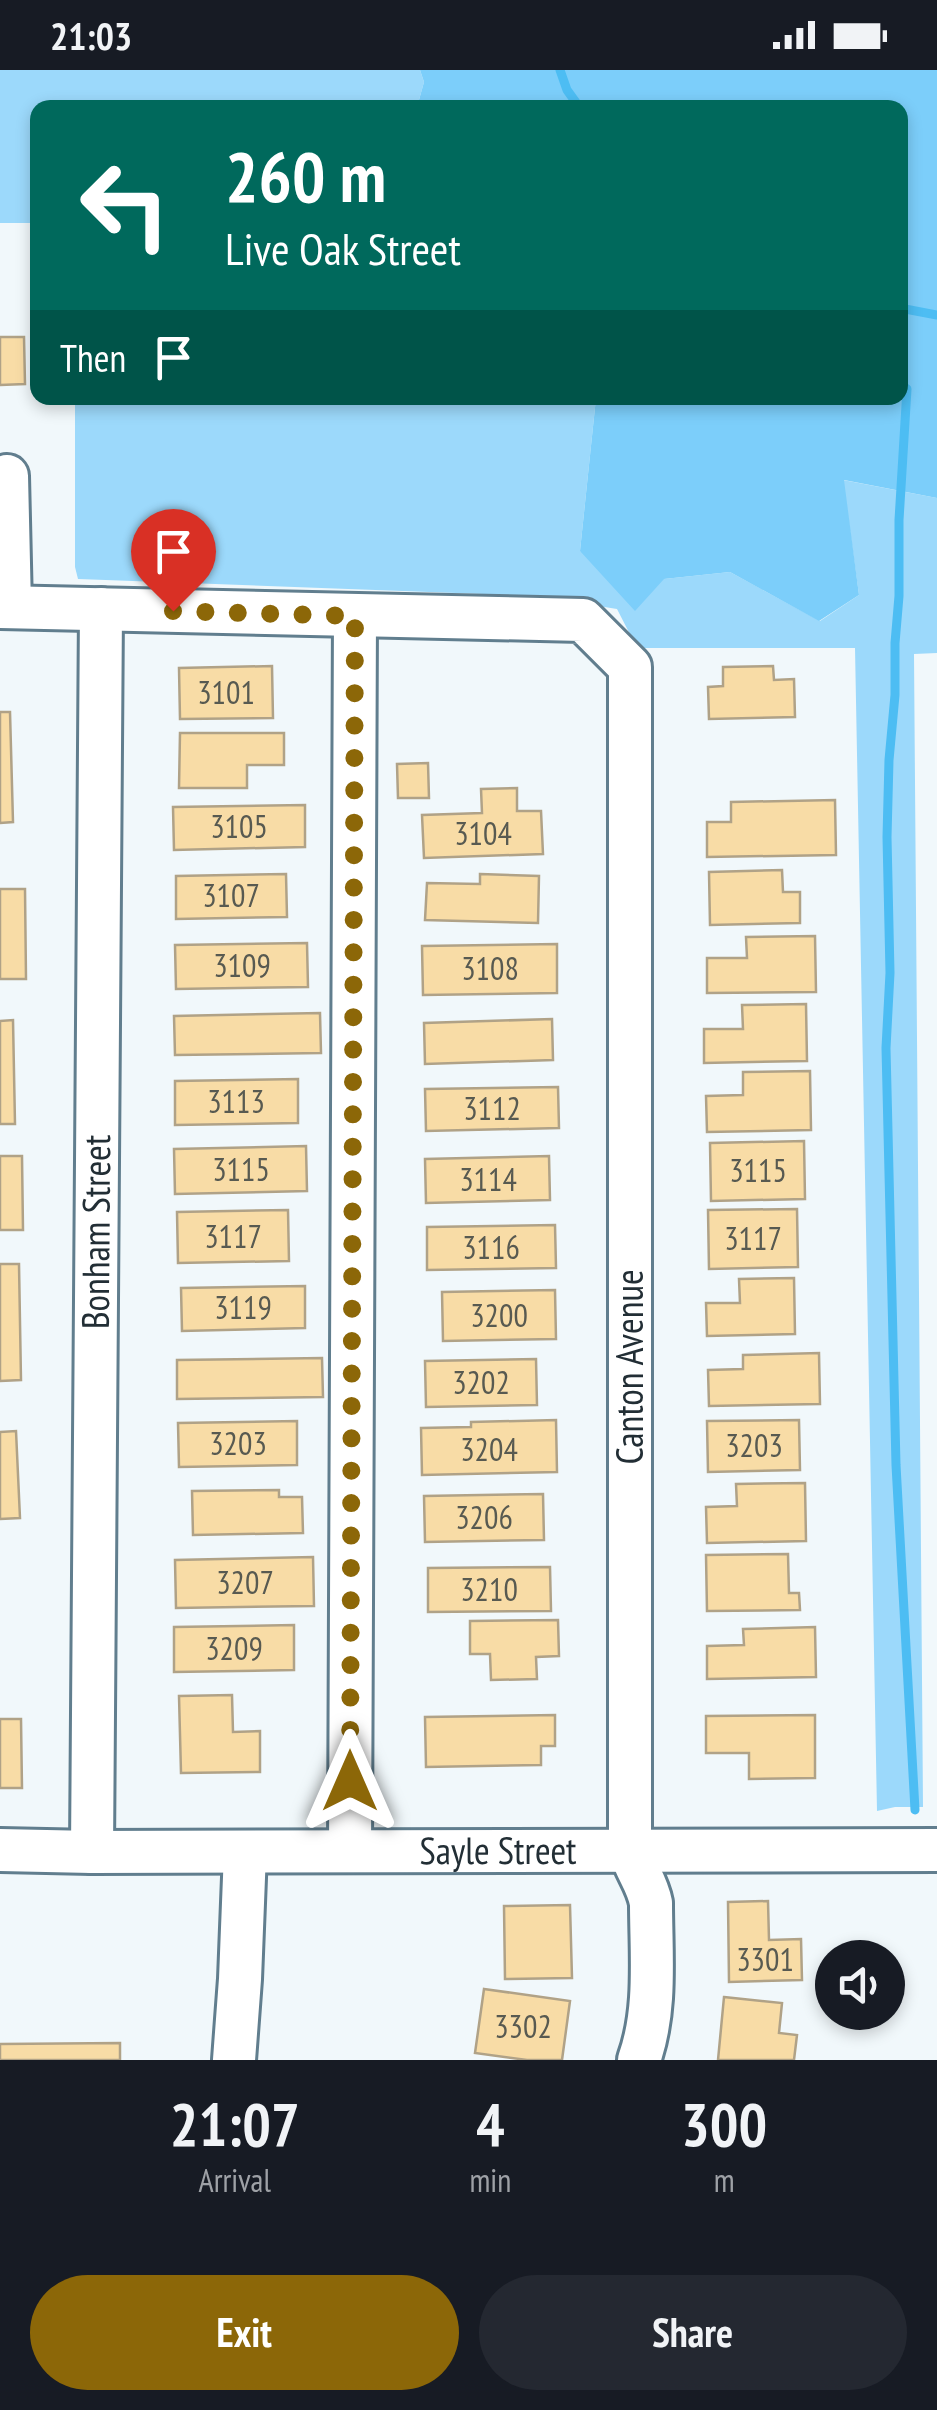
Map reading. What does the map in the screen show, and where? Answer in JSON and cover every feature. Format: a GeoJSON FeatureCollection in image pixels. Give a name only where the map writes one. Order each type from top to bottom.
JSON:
{"type":"FeatureCollection","features":[{"type":"Feature","properties":{"kind":"street"},"geometry":{"type":"LineString","coordinates":[[7,476],[5,607],[355,616],[350,1851]]}},
{"type":"Feature","properties":{"kind":"street","name":"Bonham Street"},"geometry":{"type":"LineString","coordinates":[[92,1852],[101,609]]}},
{"type":"Feature","properties":{"kind":"street","name":"Canton Avenue"},"geometry":{"type":"LineString","coordinates":[[355,616],[583,620],[630,666],[630,1850],[636,1870],[648,1886],[651,1903],[651,2004],[639,2060]]}},
{"type":"Feature","properties":{"kind":"street","name":"Sayle Street"},"geometry":{"type":"LineString","coordinates":[[0,1850],[937,1850]]}},
{"type":"Feature","properties":{"kind":"street"},"geometry":{"type":"LineString","coordinates":[[234,2060],[245,1852]]}},
{"type":"Feature","properties":{"kind":"shaded area"},"geometry":{"type":"Polygon","coordinates":[[[0,70],[420,70],[424,82],[419,100],[30,100],[30,223],[0,223],[0,70]]]}},
{"type":"Feature","properties":{"kind":"shaded area"},"geometry":{"type":"Polygon","coordinates":[[[420,70],[937,70],[937,498],[844,480],[859,595],[819,621],[730,572],[664,579],[635,611],[580,551],[595,405],[908,405],[908,100],[419,100],[424,82],[420,70]]]}},
{"type":"Feature","properties":{"kind":"shaded area"},"geometry":{"type":"Polygon","coordinates":[[[75,405],[595,405],[580,551],[664,579],[730,572],[820,621],[859,595],[843,480],[937,498],[937,653],[914,654],[923,1807],[877,1811],[855,648],[637,648],[617,609],[536,596],[78,579],[75,405]]]}},
{"type":"Feature","properties":{"kind":"building"},"geometry":{"type":"Polygon","coordinates":[[[0,337],[24,337],[25,384],[0,385],[0,337]]]}},
{"type":"Feature","properties":{"kind":"building"},"geometry":{"type":"Polygon","coordinates":[[[272,666],[273,718],[180,719],[179,668],[272,666]]]}},
{"type":"Feature","properties":{"kind":"building"},"geometry":{"type":"Polygon","coordinates":[[[773,666],[774,680],[794,679],[795,717],[709,719],[708,687],[723,686],[723,667],[773,666]]]}},
{"type":"Feature","properties":{"kind":"building"},"geometry":{"type":"Polygon","coordinates":[[[0,712],[10,712],[13,822],[0,823],[0,712]]]}},
{"type":"Feature","properties":{"kind":"building"},"geometry":{"type":"Polygon","coordinates":[[[180,733],[284,733],[284,765],[247,765],[247,788],[179,788],[180,733]]]}},
{"type":"Feature","properties":{"kind":"building"},"geometry":{"type":"Polygon","coordinates":[[[428,763],[429,798],[398,798],[397,764],[428,763]]]}},
{"type":"Feature","properties":{"kind":"building"},"geometry":{"type":"Polygon","coordinates":[[[517,788],[517,811],[541,811],[543,854],[424,858],[422,815],[482,813],[481,789],[517,788]]]}},
{"type":"Feature","properties":{"kind":"building"},"geometry":{"type":"Polygon","coordinates":[[[835,800],[836,855],[707,857],[707,822],[731,822],[731,802],[835,800]]]}},
{"type":"Feature","properties":{"kind":"building"},"geometry":{"type":"Polygon","coordinates":[[[305,805],[305,847],[174,850],[173,807],[305,805]]]}},
{"type":"Feature","properties":{"kind":"building"},"geometry":{"type":"Polygon","coordinates":[[[782,870],[783,892],[800,892],[800,923],[710,925],[709,872],[782,870]]]}},
{"type":"Feature","properties":{"kind":"building"},"geometry":{"type":"Polygon","coordinates":[[[286,874],[287,917],[176,919],[176,876],[286,874]]]}},
{"type":"Feature","properties":{"kind":"building"},"geometry":{"type":"Polygon","coordinates":[[[480,874],[539,876],[538,923],[425,920],[427,883],[480,884],[480,874]]]}},
{"type":"Feature","properties":{"kind":"building"},"geometry":{"type":"Polygon","coordinates":[[[0,889],[25,889],[26,979],[0,979],[0,889]]]}},
{"type":"Feature","properties":{"kind":"building"},"geometry":{"type":"Polygon","coordinates":[[[815,936],[816,992],[707,993],[707,958],[747,958],[746,937],[815,936]]]}},
{"type":"Feature","properties":{"kind":"building"},"geometry":{"type":"Polygon","coordinates":[[[307,943],[308,987],[176,989],[175,945],[307,943]]]}},
{"type":"Feature","properties":{"kind":"building"},"geometry":{"type":"Polygon","coordinates":[[[557,944],[557,993],[423,995],[422,946],[557,944]]]}},
{"type":"Feature","properties":{"kind":"building"},"geometry":{"type":"Polygon","coordinates":[[[806,1004],[807,1061],[704,1063],[704,1029],[743,1029],[742,1005],[806,1004]]]}},
{"type":"Feature","properties":{"kind":"building"},"geometry":{"type":"Polygon","coordinates":[[[320,1013],[321,1053],[175,1055],[174,1016],[320,1013]]]}},
{"type":"Feature","properties":{"kind":"building"},"geometry":{"type":"Polygon","coordinates":[[[552,1019],[553,1060],[425,1064],[424,1023],[552,1019]]]}},
{"type":"Feature","properties":{"kind":"building"},"geometry":{"type":"Polygon","coordinates":[[[13,1020],[15,1124],[0,1124],[0,1021],[13,1020]]]}},
{"type":"Feature","properties":{"kind":"building"},"geometry":{"type":"Polygon","coordinates":[[[810,1071],[811,1130],[707,1132],[706,1096],[743,1095],[743,1072],[810,1071]]]}},
{"type":"Feature","properties":{"kind":"building"},"geometry":{"type":"Polygon","coordinates":[[[298,1079],[298,1123],[175,1125],[175,1081],[298,1079]]]}},
{"type":"Feature","properties":{"kind":"building"},"geometry":{"type":"Polygon","coordinates":[[[558,1087],[559,1128],[426,1131],[425,1089],[558,1087]]]}},
{"type":"Feature","properties":{"kind":"building"},"geometry":{"type":"Polygon","coordinates":[[[804,1141],[805,1199],[711,1201],[710,1143],[804,1141]]]}},
{"type":"Feature","properties":{"kind":"building"},"geometry":{"type":"Polygon","coordinates":[[[306,1146],[307,1191],[175,1194],[174,1149],[306,1146]]]}},
{"type":"Feature","properties":{"kind":"building"},"geometry":{"type":"Polygon","coordinates":[[[0,1156],[22,1156],[23,1230],[0,1230],[0,1156]]]}},
{"type":"Feature","properties":{"kind":"building"},"geometry":{"type":"Polygon","coordinates":[[[549,1156],[550,1200],[426,1203],[425,1159],[549,1156]]]}},
{"type":"Feature","properties":{"kind":"building"},"geometry":{"type":"Polygon","coordinates":[[[797,1209],[798,1267],[709,1269],[708,1210],[797,1209]]]}},
{"type":"Feature","properties":{"kind":"building"},"geometry":{"type":"Polygon","coordinates":[[[288,1210],[289,1261],[178,1263],[177,1212],[288,1210]]]}},
{"type":"Feature","properties":{"kind":"building"},"geometry":{"type":"Polygon","coordinates":[[[555,1225],[556,1268],[427,1270],[427,1227],[555,1225]]]}},
{"type":"Feature","properties":{"kind":"building"},"geometry":{"type":"Polygon","coordinates":[[[0,1264],[19,1264],[21,1380],[0,1381],[0,1264]]]}},
{"type":"Feature","properties":{"kind":"building"},"geometry":{"type":"Polygon","coordinates":[[[794,1278],[795,1334],[707,1336],[706,1303],[740,1303],[739,1279],[794,1278]]]}},
{"type":"Feature","properties":{"kind":"building"},"geometry":{"type":"Polygon","coordinates":[[[305,1286],[305,1328],[182,1331],[181,1288],[305,1286]]]}},
{"type":"Feature","properties":{"kind":"building"},"geometry":{"type":"Polygon","coordinates":[[[555,1290],[556,1339],[443,1341],[442,1292],[555,1290]]]}},
{"type":"Feature","properties":{"kind":"building"},"geometry":{"type":"Polygon","coordinates":[[[819,1353],[820,1404],[709,1406],[708,1370],[743,1369],[743,1355],[819,1353]]]}},
{"type":"Feature","properties":{"kind":"building"},"geometry":{"type":"Polygon","coordinates":[[[322,1358],[323,1397],[177,1399],[177,1360],[322,1358]]]}},
{"type":"Feature","properties":{"kind":"building"},"geometry":{"type":"Polygon","coordinates":[[[536,1359],[537,1405],[426,1407],[425,1361],[536,1359]]]}},
{"type":"Feature","properties":{"kind":"building"},"geometry":{"type":"Polygon","coordinates":[[[556,1420],[557,1472],[422,1475],[421,1428],[471,1427],[471,1422],[556,1420]]]}},
{"type":"Feature","properties":{"kind":"building"},"geometry":{"type":"Polygon","coordinates":[[[799,1420],[800,1470],[708,1472],[707,1421],[799,1420]]]}},
{"type":"Feature","properties":{"kind":"building"},"geometry":{"type":"Polygon","coordinates":[[[297,1421],[297,1465],[179,1467],[178,1423],[297,1421]]]}},
{"type":"Feature","properties":{"kind":"building"},"geometry":{"type":"Polygon","coordinates":[[[16,1431],[20,1518],[0,1519],[0,1432],[16,1431]]]}},
{"type":"Feature","properties":{"kind":"building"},"geometry":{"type":"Polygon","coordinates":[[[805,1483],[806,1541],[707,1543],[706,1507],[737,1506],[736,1484],[805,1483]]]}},
{"type":"Feature","properties":{"kind":"building"},"geometry":{"type":"Polygon","coordinates":[[[279,1490],[279,1497],[302,1497],[303,1533],[193,1535],[192,1491],[279,1490]]]}},
{"type":"Feature","properties":{"kind":"building"},"geometry":{"type":"Polygon","coordinates":[[[543,1494],[544,1540],[425,1542],[424,1496],[543,1494]]]}},
{"type":"Feature","properties":{"kind":"building"},"geometry":{"type":"Polygon","coordinates":[[[788,1554],[789,1593],[799,1593],[800,1610],[707,1611],[706,1555],[788,1554]]]}},
{"type":"Feature","properties":{"kind":"building"},"geometry":{"type":"Polygon","coordinates":[[[313,1557],[314,1606],[176,1608],[175,1560],[313,1557]]]}},
{"type":"Feature","properties":{"kind":"building"},"geometry":{"type":"Polygon","coordinates":[[[550,1567],[551,1611],[428,1612],[428,1568],[550,1567]]]}},
{"type":"Feature","properties":{"kind":"building"},"geometry":{"type":"Polygon","coordinates":[[[558,1620],[559,1656],[536,1657],[537,1679],[491,1680],[490,1654],[470,1654],[470,1621],[558,1620]]]}},
{"type":"Feature","properties":{"kind":"building"},"geometry":{"type":"Polygon","coordinates":[[[294,1625],[294,1670],[174,1672],[174,1627],[294,1625]]]}},
{"type":"Feature","properties":{"kind":"building"},"geometry":{"type":"Polygon","coordinates":[[[815,1627],[816,1677],[707,1679],[707,1646],[744,1645],[743,1629],[815,1627]]]}},
{"type":"Feature","properties":{"kind":"building"},"geometry":{"type":"Polygon","coordinates":[[[232,1695],[233,1732],[260,1731],[260,1772],[181,1773],[179,1696],[232,1695]]]}},
{"type":"Feature","properties":{"kind":"building"},"geometry":{"type":"Polygon","coordinates":[[[555,1715],[555,1746],[541,1746],[541,1765],[426,1767],[425,1717],[555,1715]]]}},
{"type":"Feature","properties":{"kind":"building"},"geometry":{"type":"Polygon","coordinates":[[[815,1715],[815,1778],[749,1779],[749,1753],[706,1753],[706,1716],[815,1715]]]}},
{"type":"Feature","properties":{"kind":"building"},"geometry":{"type":"Polygon","coordinates":[[[0,1719],[21,1719],[22,1788],[0,1788],[0,1719]]]}},
{"type":"Feature","properties":{"kind":"building"},"geometry":{"type":"Polygon","coordinates":[[[768,1901],[769,1940],[801,1939],[802,1980],[729,1982],[728,1902],[768,1901]]]}},
{"type":"Feature","properties":{"kind":"building"},"geometry":{"type":"Polygon","coordinates":[[[570,1905],[572,1978],[505,1979],[504,1906],[570,1905]]]}},
{"type":"Feature","properties":{"kind":"building"},"geometry":{"type":"Polygon","coordinates":[[[484,1989],[570,2001],[562,2060],[475,2053],[484,1989]]]}},
{"type":"Feature","properties":{"kind":"building"},"geometry":{"type":"Polygon","coordinates":[[[724,1997],[782,2003],[779,2033],[797,2035],[794,2060],[718,2060],[724,1997]]]}},
{"type":"Feature","properties":{"kind":"building"},"geometry":{"type":"Polygon","coordinates":[[[120,2043],[120,2060],[0,2060],[0,2044],[120,2043]]]}},
{"type":"Feature","properties":{"kind":"waterway"},"geometry":{"type":"LineString","coordinates":[[560,70],[574,100]]}},
{"type":"Feature","properties":{"kind":"waterway"},"geometry":{"type":"LineString","coordinates":[[908,310],[937,315]]}},
{"type":"Feature","properties":{"kind":"waterway"},"geometry":{"type":"LineString","coordinates":[[906,405],[889,760],[890,973],[886,1048],[896,1465],[915,1810]]}},
{"type":"Feature","properties":{"kind":"route"},"geometry":{"type":"LineString","coordinates":[[173,611],[355,616],[350,1781]]}}]}
